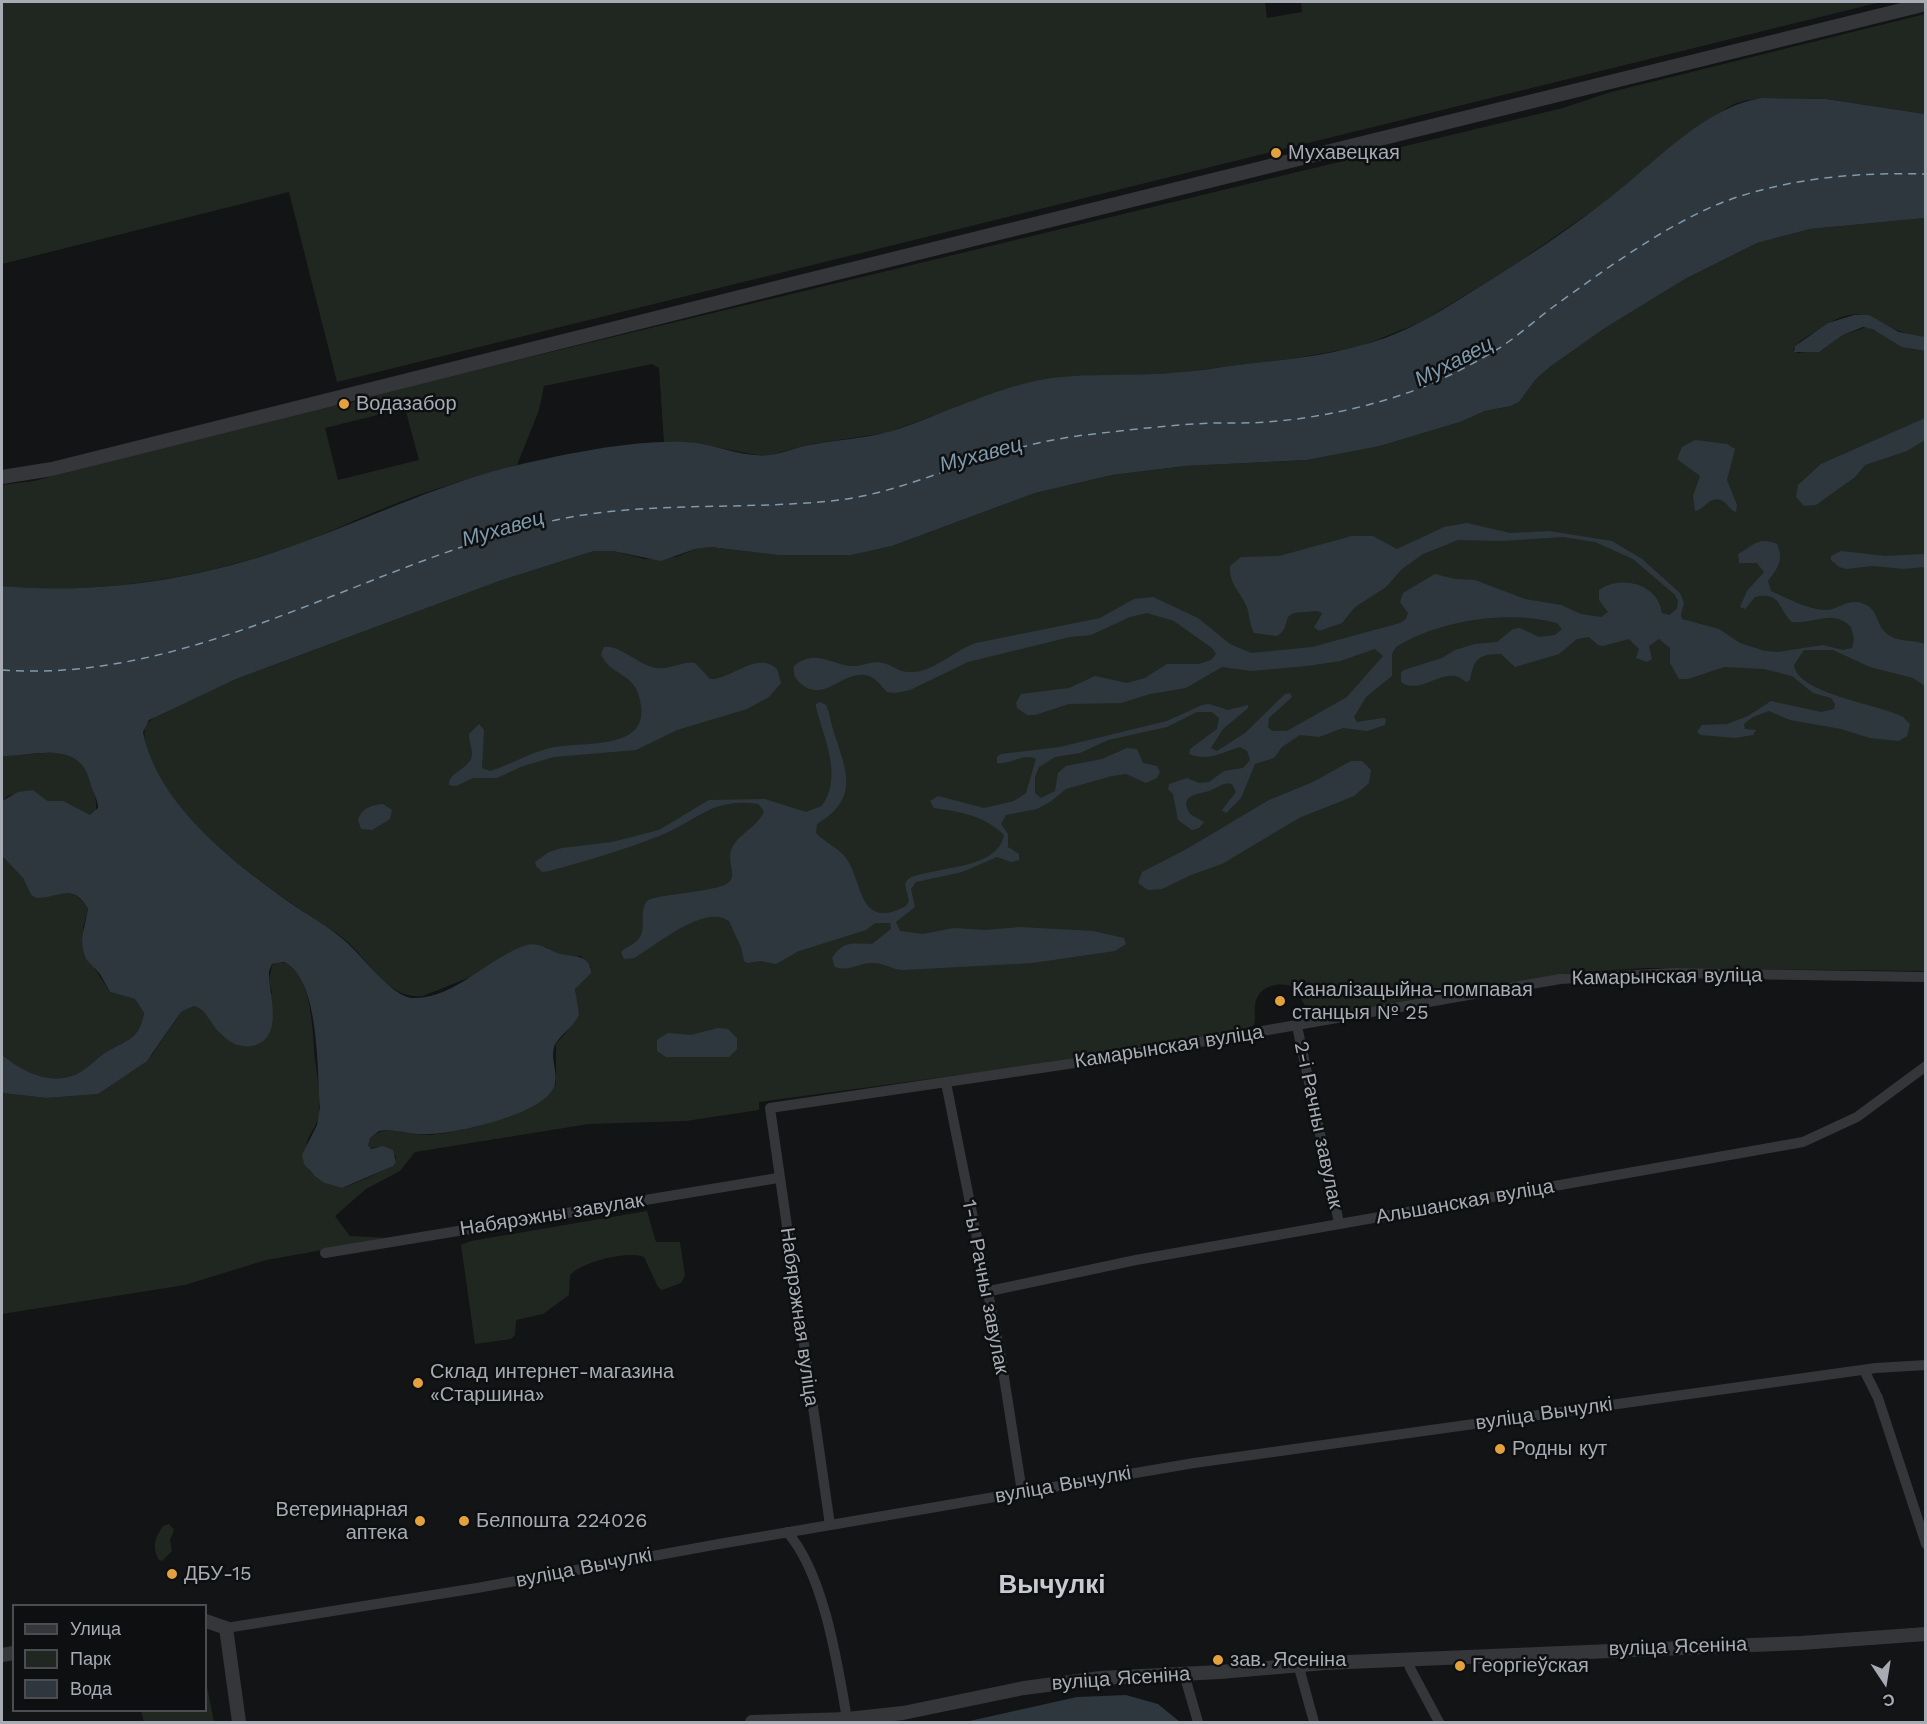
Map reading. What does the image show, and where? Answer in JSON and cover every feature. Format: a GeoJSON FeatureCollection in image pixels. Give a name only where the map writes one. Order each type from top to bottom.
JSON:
{"type":"FeatureCollection","features":[{"type":"Feature","properties":{"kind":"street"},"geometry":{"type":"LineString","coordinates":[[2,477],[52,469],[593,332],[1926,4]]}},
{"type":"Feature","properties":{"kind":"street","name":"Камарынская вуліца"},"geometry":{"type":"LineString","coordinates":[[771,1108],[946,1083],[1297,1026],[1472,992],[1599,975],[1674,973],[1926,977]]}},
{"type":"Feature","properties":{"kind":"street","name":"2-і Рачны завулак"},"geometry":{"type":"LineString","coordinates":[[1297,1026],[1339,1223]]}},
{"type":"Feature","properties":{"kind":"street","name":"Альшанская вуліца"},"geometry":{"type":"LineString","coordinates":[[985,1292],[1136,1260],[1803,1142],[1857,1117],[1926,1066]]}},
{"type":"Feature","properties":{"kind":"street","name":"1-ы Рачны завулак"},"geometry":{"type":"LineString","coordinates":[[946,1083],[985,1292],[1001,1358],[1022,1492]]}},
{"type":"Feature","properties":{"kind":"street","name":"Набярэжная вуліца"},"geometry":{"type":"LineString","coordinates":[[771,1108],[778,1179],[830,1525]]}},
{"type":"Feature","properties":{"kind":"street","name":"Набярэжны завулак"},"geometry":{"type":"LineString","coordinates":[[325,1252],[778,1179]]}},
{"type":"Feature","properties":{"kind":"street","name":"вуліца Вычулкі"},"geometry":{"type":"LineString","coordinates":[[207,1621],[226,1628],[477,1588],[787,1532],[1307,1446],[1864,1370],[1926,1365]]}},
{"type":"Feature","properties":{"kind":"street"},"geometry":{"type":"LineString","coordinates":[[1864,1370],[1878,1398],[1926,1544]]}},
{"type":"Feature","properties":{"kind":"street"},"geometry":{"type":"LineString","coordinates":[[787,1532],[800,1550],[814,1578],[837,1661],[847,1719]]}},
{"type":"Feature","properties":{"kind":"street"},"geometry":{"type":"LineString","coordinates":[[226,1628],[239,1722]]}},
{"type":"Feature","properties":{"kind":"street","name":"вуліца Ясеніна"},"geometry":{"type":"LineString","coordinates":[[752,1722],[847,1719],[903,1713],[1035,1686],[1101,1677],[1184,1674],[1298,1664],[1408,1658],[1801,1643],[1926,1634]]}},
{"type":"Feature","properties":{"kind":"street"},"geometry":{"type":"LineString","coordinates":[[1408,1658],[1410,1668],[1439,1722]]}},
{"type":"Feature","properties":{"kind":"street"},"geometry":{"type":"LineString","coordinates":[[1298,1664],[1314,1722]]}},
{"type":"Feature","properties":{"kind":"street"},"geometry":{"type":"LineString","coordinates":[[1184,1674],[1198,1722]]}},
{"type":"Feature","properties":{"kind":"green space"},"geometry":{"type":"Polygon","coordinates":[[[2,2],[1265,2],[1267,18],[1302,12],[1301,2],[1881,2],[337,382],[289,192],[2,264],[2,2]]]}},
{"type":"Feature","properties":{"kind":"green space"},"geometry":{"type":"Polygon","coordinates":[[[1925,14],[1925,114],[1826,99],[1780,98],[1747,100],[1734,104],[1704,122],[1605,202],[1504,272],[1419,323],[1359,347],[1296,358],[1176,373],[1042,380],[1016,386],[886,433],[812,444],[770,455],[757,455],[688,442],[664,443],[659,368],[652,364],[544,386],[539,410],[517,465],[422,494],[287,548],[205,571],[138,583],[70,588],[2,586],[2,485],[34,481],[325,404],[339,406],[348,404],[360,398],[1563,108],[1611,92],[1925,14]],[[405,408],[325,428],[338,480],[419,460],[405,408]]]}},
{"type":"Feature","properties":{"kind":"green space"},"geometry":{"type":"Polygon","coordinates":[[[1925,218],[1925,337],[1895,329],[1873,318],[1850,315],[1808,336],[1793,350],[1798,353],[1822,350],[1843,335],[1867,327],[1911,349],[1925,351],[1925,971],[1646,968],[1567,973],[1317,1016],[1306,1007],[1294,987],[1275,985],[1260,993],[1255,1005],[1254,1025],[1244,1030],[1011,1068],[759,1102],[759,1110],[686,1121],[589,1124],[415,1152],[400,1171],[366,1189],[335,1216],[350,1236],[391,1238],[266,1260],[185,1285],[2,1314],[2,1093],[47,1098],[98,1094],[152,1055],[181,1012],[194,1006],[204,1012],[230,1041],[272,993],[269,979],[272,965],[285,963],[295,969],[303,981],[311,1015],[319,1114],[307,1142],[309,1170],[324,1183],[342,1188],[380,1172],[396,1162],[396,1156],[379,1147],[369,1148],[367,1142],[380,1132],[395,1131],[428,1135],[450,1132],[479,1126],[518,1113],[538,1100],[556,1084],[556,1044],[574,1020],[575,989],[591,967],[581,956],[559,955],[545,947],[423,996],[410,996],[399,992],[380,977],[343,938],[250,873],[190,820],[160,779],[147,749],[145,726],[156,715],[236,679],[502,580],[594,551],[613,551],[645,559],[676,557],[695,549],[711,547],[777,555],[852,555],[892,546],[1035,493],[1112,475],[1185,466],[1307,460],[1380,446],[1519,402],[1536,379],[1551,366],[1605,328],[1685,279],[1757,243],[1810,229],[1925,218]]]}},
{"type":"Feature","properties":{"kind":"green space"},"geometry":{"type":"Polygon","coordinates":[[[60,752],[83,762],[95,796],[95,813],[90,815],[64,801],[48,801],[33,790],[8,796],[2,801],[2,756],[60,752]]]}},
{"type":"Feature","properties":{"kind":"green space"},"geometry":{"type":"Polygon","coordinates":[[[2,856],[23,878],[31,895],[62,893],[76,896],[82,901],[88,909],[83,928],[95,969],[110,992],[135,999],[144,1013],[139,1028],[132,1037],[104,1053],[86,1069],[71,1076],[50,1078],[40,1076],[2,1055],[2,856]]]}},
{"type":"Feature","properties":{"kind":"green space"},"geometry":{"type":"Polygon","coordinates":[[[647,1211],[656,1242],[680,1242],[685,1276],[681,1283],[662,1290],[658,1287],[644,1257],[627,1255],[606,1258],[584,1266],[570,1275],[569,1295],[543,1314],[516,1320],[515,1335],[511,1339],[475,1344],[461,1245],[471,1241],[647,1211]]]}},
{"type":"Feature","properties":{"kind":"green space"},"geometry":{"type":"Polygon","coordinates":[[[169,1524],[174,1530],[170,1540],[172,1551],[162,1561],[156,1554],[155,1542],[163,1526],[169,1524]]]}},
{"type":"Feature","properties":{"kind":"green space"},"geometry":{"type":"Polygon","coordinates":[[[207,1686],[214,1722],[144,1722],[141,1712],[207,1712],[207,1686]]]}},
{"type":"Feature","properties":{"kind":"water","name":"Мухавец"},"geometry":{"type":"Polygon","coordinates":[[[1763,98],[1826,99],[1925,114],[1925,218],[1810,229],[1757,243],[1685,279],[1605,328],[1551,366],[1536,379],[1519,402],[1380,446],[1307,460],[1185,466],[1112,475],[1035,493],[892,546],[852,555],[777,555],[711,547],[695,549],[661,561],[613,551],[594,551],[502,580],[236,679],[149,720],[143,732],[151,759],[164,784],[201,830],[246,870],[338,935],[386,983],[404,996],[427,997],[442,992],[499,958],[532,944],[587,961],[591,973],[575,989],[579,1014],[556,1043],[554,1049],[556,1080],[554,1086],[542,1101],[528,1109],[494,1122],[442,1133],[379,1131],[370,1138],[368,1145],[371,1149],[383,1146],[393,1150],[396,1162],[393,1166],[342,1188],[324,1183],[304,1164],[302,1155],[317,1125],[320,1107],[314,1027],[304,986],[296,971],[284,962],[272,964],[269,971],[272,1025],[269,1034],[262,1042],[252,1046],[234,1044],[219,1032],[202,1010],[194,1006],[181,1012],[147,1061],[98,1094],[47,1098],[2,1093],[2,1055],[40,1076],[61,1078],[71,1076],[86,1069],[104,1053],[132,1037],[142,1022],[144,1013],[135,999],[110,992],[100,974],[86,959],[82,938],[88,909],[82,901],[77,896],[65,893],[37,898],[31,895],[23,878],[2,856],[2,801],[18,792],[33,790],[48,801],[64,801],[90,815],[98,808],[85,769],[77,760],[55,753],[2,756],[2,586],[79,588],[156,581],[194,574],[269,554],[464,480],[518,465],[580,452],[644,443],[686,442],[748,454],[769,455],[809,445],[888,432],[986,396],[1040,380],[1188,371],[1316,355],[1368,344],[1411,327],[1436,314],[1531,254],[1578,222],[1701,124],[1742,103],[1763,98]]]}},
{"type":"Feature","properties":{"kind":"water"},"geometry":{"type":"Polygon","coordinates":[[[1854,315],[1869,315],[1899,332],[1925,337],[1925,351],[1902,347],[1872,329],[1863,327],[1843,335],[1819,352],[1794,352],[1795,346],[1828,323],[1854,315]]]}},
{"type":"Feature","properties":{"kind":"water"},"geometry":{"type":"Polygon","coordinates":[[[1925,418],[1925,440],[1907,451],[1865,465],[1855,477],[1816,505],[1804,506],[1796,497],[1798,485],[1821,464],[1925,418]]]}},
{"type":"Feature","properties":{"kind":"water"},"geometry":{"type":"Polygon","coordinates":[[[1695,440],[1727,444],[1735,449],[1727,480],[1737,505],[1736,512],[1717,499],[1695,511],[1693,496],[1700,476],[1677,459],[1682,447],[1695,440]]]}},
{"type":"Feature","properties":{"kind":"water"},"geometry":{"type":"Polygon","coordinates":[[[1467,523],[1510,533],[1549,531],[1612,541],[1642,559],[1680,593],[1684,603],[1682,619],[1719,629],[1740,643],[1765,651],[1778,652],[1823,645],[1843,650],[1852,648],[1854,639],[1851,627],[1844,621],[1830,618],[1792,622],[1775,599],[1764,596],[1755,597],[1745,609],[1740,607],[1747,591],[1764,572],[1757,563],[1739,563],[1738,554],[1760,542],[1777,544],[1780,559],[1768,581],[1771,591],[1797,603],[1824,610],[1853,602],[1864,604],[1872,609],[1883,629],[1890,636],[1925,644],[1925,686],[1913,678],[1870,667],[1833,650],[1804,650],[1794,665],[1799,675],[1809,684],[1823,691],[1903,717],[1910,724],[1907,736],[1899,741],[1870,738],[1841,729],[1790,720],[1769,711],[1753,717],[1744,724],[1745,729],[1756,730],[1753,735],[1735,738],[1701,735],[1697,732],[1702,725],[1727,724],[1748,716],[1771,701],[1821,712],[1834,709],[1835,704],[1831,698],[1813,693],[1792,676],[1764,669],[1724,667],[1688,679],[1679,679],[1670,663],[1670,648],[1659,639],[1649,646],[1652,659],[1647,662],[1636,658],[1639,649],[1629,639],[1603,646],[1598,645],[1589,637],[1577,639],[1559,654],[1515,667],[1501,654],[1487,655],[1478,659],[1473,667],[1470,680],[1466,682],[1458,677],[1450,676],[1417,686],[1401,682],[1401,673],[1404,670],[1442,658],[1455,650],[1475,644],[1497,642],[1513,629],[1520,628],[1539,637],[1555,635],[1562,629],[1557,623],[1538,619],[1517,617],[1474,620],[1432,630],[1396,647],[1392,654],[1392,676],[1366,697],[1354,717],[1357,722],[1383,718],[1386,719],[1385,725],[1367,731],[1343,728],[1319,737],[1300,735],[1282,747],[1274,758],[1255,764],[1241,798],[1226,813],[1222,810],[1236,792],[1232,784],[1223,785],[1187,799],[1190,814],[1204,822],[1199,828],[1192,830],[1178,820],[1173,794],[1168,789],[1169,784],[1187,778],[1199,783],[1209,782],[1224,771],[1243,768],[1250,760],[1247,751],[1240,747],[1209,757],[1189,754],[1190,749],[1217,729],[1219,718],[1212,712],[1197,712],[1167,727],[1108,740],[1080,753],[1055,757],[1039,767],[1035,777],[1035,793],[1041,798],[1055,791],[1058,773],[1066,766],[1102,759],[1127,748],[1137,749],[1143,763],[1157,766],[1160,772],[1157,778],[1146,783],[1126,774],[1112,776],[1066,789],[1037,809],[1006,815],[1001,824],[1008,834],[1008,847],[1019,854],[1019,860],[1011,862],[997,857],[962,872],[916,882],[911,889],[915,907],[896,922],[900,931],[923,934],[954,928],[985,930],[1020,927],[1093,931],[1124,938],[1126,944],[1115,951],[1032,963],[904,970],[876,963],[849,968],[835,967],[832,958],[841,948],[849,944],[872,944],[891,929],[890,923],[875,923],[866,930],[799,951],[776,964],[760,961],[747,963],[744,961],[741,947],[729,921],[719,917],[707,918],[680,928],[634,958],[624,959],[621,952],[636,942],[642,933],[644,909],[648,900],[716,888],[730,881],[732,878],[731,851],[736,841],[762,816],[764,811],[758,804],[728,804],[716,807],[673,830],[619,851],[549,871],[542,872],[536,866],[535,862],[549,852],[562,848],[612,842],[659,830],[709,800],[765,799],[806,812],[822,806],[831,782],[831,770],[827,744],[816,707],[816,704],[820,702],[826,705],[829,713],[843,760],[846,787],[842,800],[833,812],[817,824],[816,833],[846,858],[860,891],[871,909],[879,913],[890,912],[906,906],[909,901],[905,884],[908,879],[963,866],[990,855],[999,847],[1004,835],[996,828],[962,813],[934,808],[930,801],[938,796],[984,808],[1014,801],[1026,793],[1036,759],[1027,757],[997,763],[997,757],[1001,754],[1060,747],[1167,721],[1202,705],[1209,704],[1228,710],[1248,705],[1248,708],[1223,729],[1211,748],[1217,751],[1245,733],[1285,694],[1290,693],[1292,697],[1269,718],[1268,727],[1272,731],[1287,731],[1347,697],[1383,656],[1375,649],[1340,661],[1307,666],[1251,671],[1222,667],[1186,688],[1150,694],[1121,703],[1069,704],[1035,715],[1027,715],[1017,708],[1016,703],[1021,694],[1069,688],[1095,676],[1127,683],[1145,678],[1167,664],[1199,664],[1211,660],[1216,654],[1212,648],[1174,621],[1147,613],[1130,617],[1091,635],[1070,637],[968,662],[910,690],[895,693],[887,692],[875,679],[865,675],[856,675],[825,689],[809,689],[797,679],[794,666],[809,658],[851,666],[879,662],[905,672],[918,672],[935,666],[976,643],[1100,618],[1134,599],[1153,597],[1198,618],[1230,644],[1251,653],[1312,647],[1400,623],[1406,619],[1408,613],[1400,602],[1403,593],[1435,574],[1455,579],[1475,580],[1525,599],[1561,605],[1581,614],[1601,617],[1608,612],[1599,600],[1599,590],[1618,583],[1638,585],[1647,589],[1659,603],[1662,613],[1669,615],[1677,609],[1678,600],[1674,594],[1633,559],[1595,542],[1563,537],[1503,541],[1458,540],[1423,554],[1402,569],[1386,587],[1355,607],[1342,623],[1319,631],[1314,627],[1322,614],[1315,611],[1292,614],[1285,628],[1277,636],[1254,633],[1246,605],[1231,578],[1230,566],[1241,557],[1279,556],[1352,536],[1373,536],[1397,549],[1444,527],[1467,523]]]}},
{"type":"Feature","properties":{"kind":"water"},"geometry":{"type":"Polygon","coordinates":[[[1841,551],[1885,556],[1925,554],[1925,567],[1903,569],[1873,566],[1847,569],[1839,567],[1831,560],[1831,556],[1841,551]]]}},
{"type":"Feature","properties":{"kind":"water"},"geometry":{"type":"Polygon","coordinates":[[[604,647],[622,651],[646,665],[658,668],[695,663],[710,679],[727,675],[753,664],[769,664],[777,669],[781,683],[769,697],[747,709],[677,730],[636,750],[554,757],[523,766],[497,778],[473,778],[456,786],[449,785],[451,777],[471,759],[469,734],[479,724],[484,730],[482,768],[490,771],[550,748],[599,743],[629,735],[638,726],[641,712],[638,693],[631,682],[604,660],[601,654],[604,647]]]}},
{"type":"Feature","properties":{"kind":"water"},"geometry":{"type":"Polygon","coordinates":[[[1351,761],[1362,761],[1371,770],[1369,783],[1354,796],[1299,818],[1222,864],[1162,889],[1148,890],[1138,883],[1142,872],[1185,850],[1269,800],[1313,782],[1351,761]]]}},
{"type":"Feature","properties":{"kind":"water"},"geometry":{"type":"Polygon","coordinates":[[[383,804],[392,810],[390,819],[372,830],[361,829],[358,820],[364,810],[383,804]]]}},
{"type":"Feature","properties":{"kind":"water"},"geometry":{"type":"Polygon","coordinates":[[[718,1028],[728,1029],[737,1038],[737,1049],[729,1057],[666,1057],[657,1051],[657,1040],[668,1033],[691,1035],[718,1028]]]}},
{"type":"Feature","properties":{"kind":"water"},"geometry":{"type":"Polygon","coordinates":[[[1126,1695],[1158,1704],[1180,1722],[965,1722],[1077,1697],[1126,1695]]]}},
{"type":"Feature","properties":{"kind":"ferry route"},"geometry":{"type":"LineString","coordinates":[[2,670],[74,669],[145,658],[214,639],[419,562],[487,539],[556,520],[627,510],[839,500],[881,492],[984,458],[1060,439],[1204,423],[1282,421],[1364,406],[1421,388],[1484,357],[1636,249],[1704,210],[1750,193],[1799,182],[1875,174],[1926,174]]}},
{"type":"Feature","properties":{"kind":"place","name":"Мухавецкая"},"geometry":{"type":"Point","coordinates":[1276,153]}},
{"type":"Feature","properties":{"kind":"place","name":"Водазабор"},"geometry":{"type":"Point","coordinates":[344,404]}},
{"type":"Feature","properties":{"kind":"place","name":"Каналізацыйна-помпавая станцыя № 25"},"geometry":{"type":"Point","coordinates":[1280,1001]}},
{"type":"Feature","properties":{"kind":"place","name":"Склад интернет-магазина «Старшина»"},"geometry":{"type":"Point","coordinates":[418,1383]}},
{"type":"Feature","properties":{"kind":"place","name":"Родны кут"},"geometry":{"type":"Point","coordinates":[1500,1449]}},
{"type":"Feature","properties":{"kind":"place","name":"Ветеринарная аптека"},"geometry":{"type":"Point","coordinates":[420,1521]}},
{"type":"Feature","properties":{"kind":"place","name":"Белпошта 224026"},"geometry":{"type":"Point","coordinates":[464,1521]}},
{"type":"Feature","properties":{"kind":"place","name":"ДБУ-15"},"geometry":{"type":"Point","coordinates":[172,1574]}},
{"type":"Feature","properties":{"kind":"place","name":"зав. Ясеніна"},"geometry":{"type":"Point","coordinates":[1218,1660]}},
{"type":"Feature","properties":{"kind":"place","name":"Георгіеўская"},"geometry":{"type":"Point","coordinates":[1460,1666]}},
{"type":"Feature","properties":{"kind":"district","name":"Вычулкі"},"geometry":{"type":"Point","coordinates":[1052,1585]}}]}
